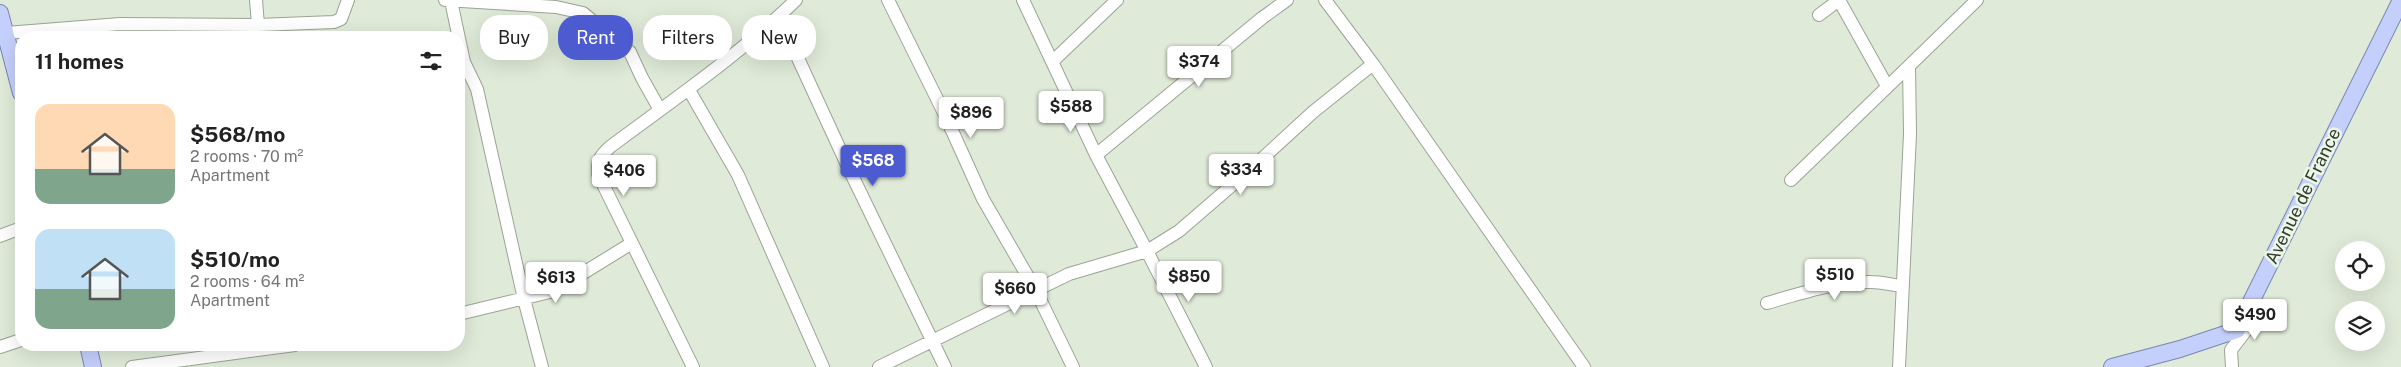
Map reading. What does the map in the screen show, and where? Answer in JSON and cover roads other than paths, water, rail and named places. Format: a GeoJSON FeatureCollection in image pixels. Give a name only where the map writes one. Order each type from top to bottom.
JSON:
{"type":"FeatureCollection","features":[{"type":"Feature","properties":{"kind":"main road","name":"Avenue de France"},"geometry":{"type":"LineString","coordinates":[[2112,367],[2229,334],[2237,330],[2401,0]]}},
{"type":"Feature","properties":{"kind":"main road"},"geometry":{"type":"LineString","coordinates":[[2,23],[15,71]]}},
{"type":"Feature","properties":{"kind":"main road"},"geometry":{"type":"LineString","coordinates":[[89,351],[93,367]]}},
{"type":"Feature","properties":{"kind":"street"},"geometry":{"type":"LineString","coordinates":[[256,0],[258,25]]}},
{"type":"Feature","properties":{"kind":"street"},"geometry":{"type":"LineString","coordinates":[[2,23],[258,25],[338,21],[341,19],[348,0]]}},
{"type":"Feature","properties":{"kind":"street"},"geometry":{"type":"LineString","coordinates":[[456,31],[448,0],[556,7],[583,13],[630,52],[660,110]]}},
{"type":"Feature","properties":{"kind":"street"},"geometry":{"type":"LineString","coordinates":[[781,15],[796,0]]}},
{"type":"Feature","properties":{"kind":"street"},"geometry":{"type":"LineString","coordinates":[[888,0],[945,114],[982,199],[1035,289],[1073,367]]}},
{"type":"Feature","properties":{"kind":"street"},"geometry":{"type":"LineString","coordinates":[[1024,0],[1096,155],[1148,251],[1206,367]]}},
{"type":"Feature","properties":{"kind":"street"},"geometry":{"type":"LineString","coordinates":[[1053,61],[1117,0]]}},
{"type":"Feature","properties":{"kind":"street"},"geometry":{"type":"LineString","coordinates":[[1096,155],[1262,18],[1287,0]]}},
{"type":"Feature","properties":{"kind":"street"},"geometry":{"type":"LineString","coordinates":[[1819,15],[1839,0],[1887,86]]}},
{"type":"Feature","properties":{"kind":"street"},"geometry":{"type":"LineString","coordinates":[[1791,180],[1846,125],[1862,114],[1887,86],[1977,0]]}},
{"type":"Feature","properties":{"kind":"street"},"geometry":{"type":"LineString","coordinates":[[1330,2],[1584,367]]}},
{"type":"Feature","properties":{"kind":"street"},"geometry":{"type":"LineString","coordinates":[[693,367],[598,174],[597,164],[600,156],[689,90],[742,47]]}},
{"type":"Feature","properties":{"kind":"street"},"geometry":{"type":"LineString","coordinates":[[799,60],[849,169],[946,367]]}},
{"type":"Feature","properties":{"kind":"street"},"geometry":{"type":"LineString","coordinates":[[465,64],[477,90],[524,299],[542,367]]}},
{"type":"Feature","properties":{"kind":"street"},"geometry":{"type":"LineString","coordinates":[[879,367],[1035,289],[1074,272],[1148,251],[1178,231],[1252,168],[1313,112],[1373,64]]}},
{"type":"Feature","properties":{"kind":"street"},"geometry":{"type":"LineString","coordinates":[[1899,367],[1910,134],[1909,66]]}},
{"type":"Feature","properties":{"kind":"street"},"geometry":{"type":"LineString","coordinates":[[689,90],[738,175],[823,367]]}},
{"type":"Feature","properties":{"kind":"street"},"geometry":{"type":"LineString","coordinates":[[0,236],[15,230]]}},
{"type":"Feature","properties":{"kind":"street"},"geometry":{"type":"LineString","coordinates":[[465,313],[524,299],[566,285],[632,243]]}},
{"type":"Feature","properties":{"kind":"street"},"geometry":{"type":"LineString","coordinates":[[1767,303],[1798,294],[1846,284],[1872,282],[1903,286]]}},
{"type":"Feature","properties":{"kind":"street"},"geometry":{"type":"LineString","coordinates":[[2232,367],[2231,350],[2247,329],[2246,314]]}},
{"type":"Feature","properties":{"kind":"street"},"geometry":{"type":"LineString","coordinates":[[0,346],[15,342]]}},
{"type":"Feature","properties":{"kind":"street"},"geometry":{"type":"LineString","coordinates":[[132,367],[251,351]]}}]}
